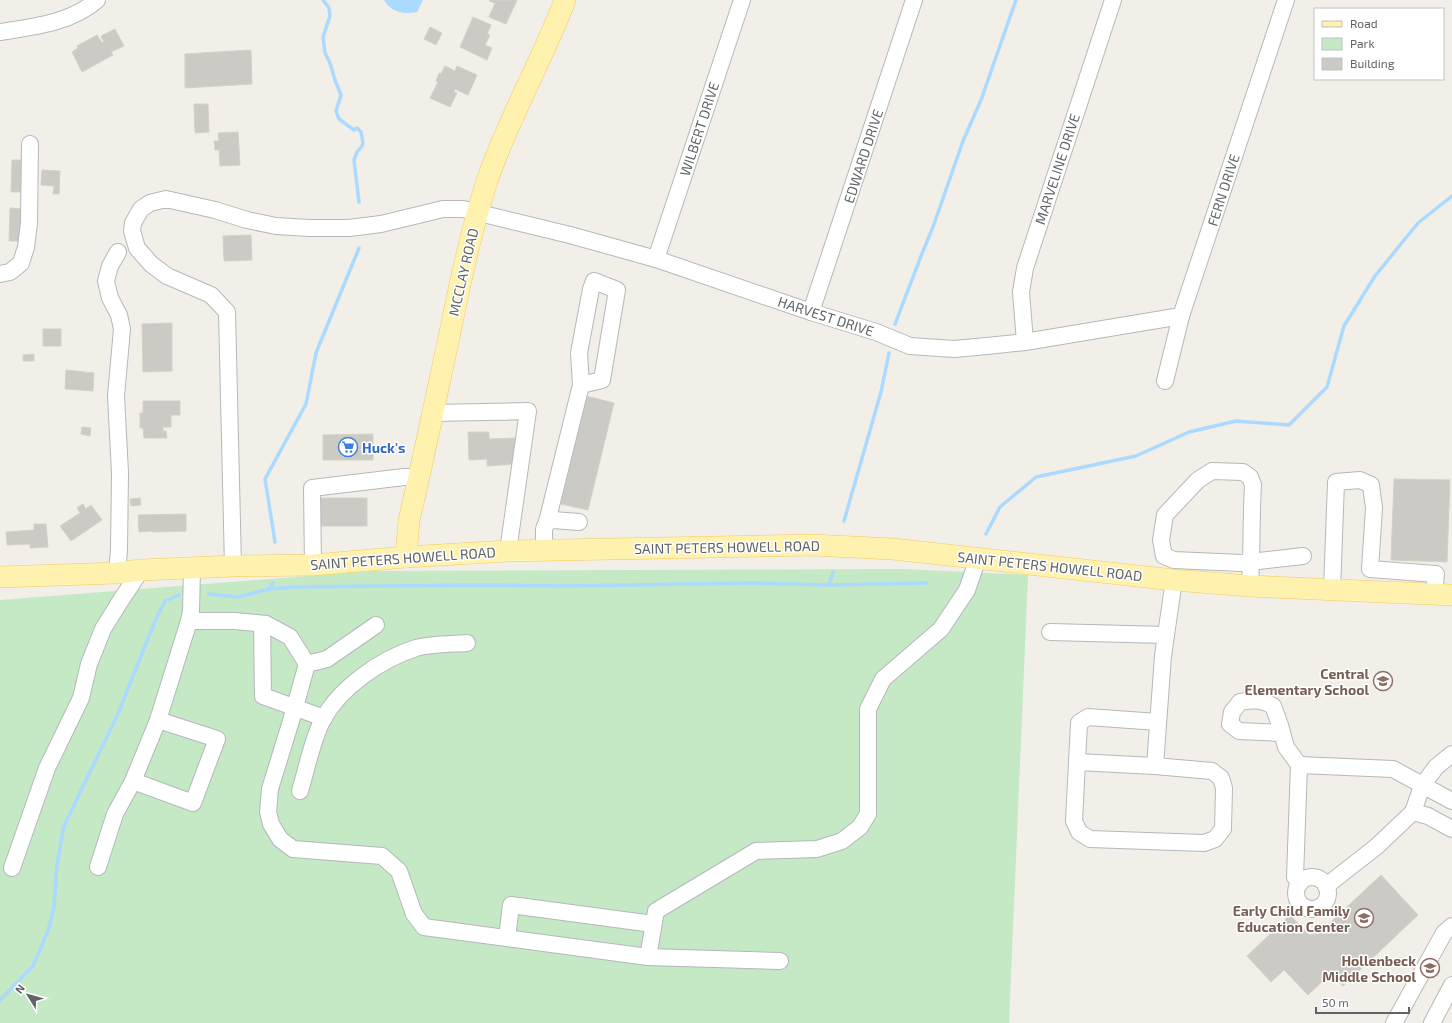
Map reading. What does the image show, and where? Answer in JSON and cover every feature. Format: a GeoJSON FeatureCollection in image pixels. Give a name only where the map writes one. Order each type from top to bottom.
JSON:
{"type":"FeatureCollection","features":[{"type":"Feature","properties":{"kind":"main road","name":"MCCLAY ROAD"},"geometry":{"type":"LineString","coordinates":[[406,557],[409,520],[461,277],[477,213],[488,179],[502,145],[542,57],[565,0]]}},
{"type":"Feature","properties":{"kind":"main road","name":"SAINT PETERS HOWELL ROAD"},"geometry":{"type":"LineString","coordinates":[[0,577],[117,573],[141,570],[233,566],[313,565],[406,557],[508,551],[733,545],[813,545],[893,549],[1174,580],[1250,586],[1443,595]]}},
{"type":"Feature","properties":{"kind":"street"},"geometry":{"type":"LineString","coordinates":[[0,32],[60,20],[78,13],[97,0]]}},
{"type":"Feature","properties":{"kind":"street","name":"WILBERT DRIVE"},"geometry":{"type":"LineString","coordinates":[[656,259],[742,0]]}},
{"type":"Feature","properties":{"kind":"street","name":"EDWARD DRIVE"},"geometry":{"type":"LineString","coordinates":[[811,312],[914,0]]}},
{"type":"Feature","properties":{"kind":"street","name":"MARVELINE DRIVE"},"geometry":{"type":"LineString","coordinates":[[1025,342],[1021,292],[1025,268],[1113,0]]}},
{"type":"Feature","properties":{"kind":"street","name":"FERN DRIVE"},"geometry":{"type":"LineString","coordinates":[[1165,381],[1181,316],[1286,0]]}},
{"type":"Feature","properties":{"kind":"street"},"geometry":{"type":"LineString","coordinates":[[0,274],[10,272],[21,263],[26,247],[29,223],[30,144]]}},
{"type":"Feature","properties":{"kind":"street","name":"HARVEST DRIVE"},"geometry":{"type":"LineString","coordinates":[[233,566],[227,312],[211,295],[167,276],[151,264],[137,248],[132,230],[133,223],[141,209],[150,203],[166,199],[276,226],[309,228],[349,228],[381,224],[443,209],[463,208],[477,213],[570,235],[656,259],[811,312],[876,332],[910,346],[954,349],[1025,342],[1181,316]]}},
{"type":"Feature","properties":{"kind":"street"},"geometry":{"type":"LineString","coordinates":[[117,573],[119,550],[120,472],[116,396],[122,329],[118,315],[110,298],[106,281],[110,266],[118,252]]}},
{"type":"Feature","properties":{"kind":"street"},"geometry":{"type":"LineString","coordinates":[[544,551],[544,528],[547,522],[581,385],[579,353],[590,289],[594,281],[617,290],[602,380],[581,385]]}},
{"type":"Feature","properties":{"kind":"street"},"geometry":{"type":"LineString","coordinates":[[433,413],[528,412],[508,551]]}},
{"type":"Feature","properties":{"kind":"street"},"geometry":{"type":"LineString","coordinates":[[1250,586],[1251,561],[1253,485],[1250,477],[1243,472],[1212,471],[1198,480],[1165,515],[1161,540],[1164,556],[1174,560],[1241,562],[1251,561],[1303,556]]}},
{"type":"Feature","properties":{"kind":"street"},"geometry":{"type":"LineString","coordinates":[[313,565],[312,488],[404,477],[419,477]]}},
{"type":"Feature","properties":{"kind":"street"},"geometry":{"type":"LineString","coordinates":[[1332,590],[1336,482],[1360,480],[1371,485],[1374,508],[1370,569],[1436,574],[1443,595]]}},
{"type":"Feature","properties":{"kind":"street"},"geometry":{"type":"LineString","coordinates":[[547,522],[553,520],[579,522]]}},
{"type":"Feature","properties":{"kind":"street"},"geometry":{"type":"LineString","coordinates":[[648,957],[656,911],[756,850],[817,849],[842,841],[860,827],[868,814],[868,709],[883,679],[941,629],[966,590],[978,558]]}},
{"type":"Feature","properties":{"kind":"street"},"geometry":{"type":"LineString","coordinates":[[98,867],[115,814],[133,780],[158,720],[189,621],[191,612],[192,568]]}},
{"type":"Feature","properties":{"kind":"street"},"geometry":{"type":"LineString","coordinates":[[12,868],[47,768],[81,698],[89,664],[103,629],[141,570]]}},
{"type":"Feature","properties":{"kind":"street"},"geometry":{"type":"LineString","coordinates":[[1155,766],[1166,635],[1174,580]]}},
{"type":"Feature","properties":{"kind":"street"},"geometry":{"type":"LineString","coordinates":[[189,621],[234,621],[266,624],[290,637],[307,664],[270,789],[268,812],[271,824],[280,839],[293,849],[382,856],[399,871],[414,914],[424,927],[648,957],[780,961]]}},
{"type":"Feature","properties":{"kind":"street"},"geometry":{"type":"LineString","coordinates":[[262,624],[263,696],[324,718]]}},
{"type":"Feature","properties":{"kind":"street"},"geometry":{"type":"LineString","coordinates":[[307,664],[326,659],[376,626]]}},
{"type":"Feature","properties":{"kind":"street"},"geometry":{"type":"LineString","coordinates":[[1050,632],[1166,635]]}},
{"type":"Feature","properties":{"kind":"street"},"geometry":{"type":"LineString","coordinates":[[300,791],[318,730],[334,703],[353,684],[371,670],[392,658],[417,648],[467,642]]}},
{"type":"Feature","properties":{"kind":"street"},"geometry":{"type":"LineString","coordinates":[[1077,762],[1212,771],[1221,778],[1224,788],[1223,829],[1215,838],[1204,843],[1090,839],[1079,832],[1074,821],[1077,762],[1079,723],[1088,717],[1158,722]]}},
{"type":"Feature","properties":{"kind":"street"},"geometry":{"type":"LineString","coordinates":[[133,780],[193,803],[217,739],[158,720]]}},
{"type":"Feature","properties":{"kind":"street"},"geometry":{"type":"LineString","coordinates":[[1282,734],[1286,748],[1299,766],[1295,877],[1300,882]]}},
{"type":"Feature","properties":{"kind":"street"},"geometry":{"type":"LineString","coordinates":[[1326,886],[1376,847],[1413,812],[1422,786],[1436,767],[1452,754]]}},
{"type":"Feature","properties":{"kind":"street"},"geometry":{"type":"LineString","coordinates":[[1299,766],[1393,770],[1452,801]]}},
{"type":"Feature","properties":{"kind":"street"},"geometry":{"type":"LineString","coordinates":[[1413,812],[1428,816],[1452,829]]}},
{"type":"Feature","properties":{"kind":"street"},"geometry":{"type":"LineString","coordinates":[[1309,877],[1319,878],[1326,886],[1328,896],[1323,905],[1313,909],[1308,909],[1303,906],[1296,898],[1296,892],[1300,882],[1309,877]]}},
{"type":"Feature","properties":{"kind":"street"},"geometry":{"type":"LineString","coordinates":[[507,938],[511,905],[653,924]]}},
{"type":"Feature","properties":{"kind":"street"},"geometry":{"type":"LineString","coordinates":[[1394,1023],[1444,933],[1452,926]]}},
{"type":"Feature","properties":{"kind":"street"},"geometry":{"type":"LineString","coordinates":[[1432,1023],[1452,985]]}},
{"type":"Feature","properties":{"kind":"green space"},"geometry":{"type":"Polygon","coordinates":[[[902,569],[1028,575],[1009,1023],[0,1023],[0,600],[373,571],[902,569]]]}},
{"type":"Feature","properties":{"kind":"water"},"geometry":{"type":"Polygon","coordinates":[[[384,0],[423,0],[417,12],[403,13],[394,10],[384,0]]]}},
{"type":"Feature","properties":{"kind":"building"},"geometry":{"type":"Polygon","coordinates":[[[517,0],[506,24],[489,17],[495,3],[489,1],[517,0]]]}},
{"type":"Feature","properties":{"kind":"building"},"geometry":{"type":"Polygon","coordinates":[[[473,17],[491,25],[487,34],[490,35],[485,45],[492,48],[487,60],[460,47],[473,17]]]}},
{"type":"Feature","properties":{"kind":"building"},"geometry":{"type":"Polygon","coordinates":[[[430,27],[442,33],[436,45],[424,39],[430,27]]]}},
{"type":"Feature","properties":{"kind":"building"},"geometry":{"type":"Polygon","coordinates":[[[115,29],[124,46],[111,52],[113,55],[82,72],[72,52],[78,48],[77,46],[97,35],[102,43],[104,42],[101,36],[115,29]]]}},
{"type":"Feature","properties":{"kind":"building"},"geometry":{"type":"Polygon","coordinates":[[[251,50],[252,84],[185,88],[185,54],[251,50]]]}},
{"type":"Feature","properties":{"kind":"building"},"geometry":{"type":"Polygon","coordinates":[[[445,66],[455,71],[457,66],[477,75],[468,95],[455,89],[454,92],[457,93],[450,107],[430,98],[438,82],[436,81],[439,73],[441,74],[445,66]]]}},
{"type":"Feature","properties":{"kind":"building"},"geometry":{"type":"Polygon","coordinates":[[[194,104],[208,104],[209,132],[195,133],[194,104]]]}},
{"type":"Feature","properties":{"kind":"building"},"geometry":{"type":"Polygon","coordinates":[[[238,132],[240,165],[220,166],[219,150],[215,150],[214,141],[219,141],[218,133],[238,132]]]}},
{"type":"Feature","properties":{"kind":"building"},"geometry":{"type":"Polygon","coordinates":[[[12,160],[25,160],[24,192],[11,192],[12,160]]]}},
{"type":"Feature","properties":{"kind":"building"},"geometry":{"type":"Polygon","coordinates":[[[42,170],[60,171],[59,194],[53,194],[54,186],[41,185],[42,170]]]}},
{"type":"Feature","properties":{"kind":"building"},"geometry":{"type":"Polygon","coordinates":[[[10,208],[23,209],[22,241],[9,241],[10,208]]]}},
{"type":"Feature","properties":{"kind":"building"},"geometry":{"type":"Polygon","coordinates":[[[251,235],[252,260],[224,261],[223,236],[251,235]]]}},
{"type":"Feature","properties":{"kind":"building"},"geometry":{"type":"Polygon","coordinates":[[[172,323],[172,371],[143,372],[142,324],[172,323]]]}},
{"type":"Feature","properties":{"kind":"building"},"geometry":{"type":"Polygon","coordinates":[[[43,329],[61,329],[61,346],[43,346],[43,329]]]}},
{"type":"Feature","properties":{"kind":"building"},"geometry":{"type":"Polygon","coordinates":[[[34,354],[34,361],[23,361],[23,355],[34,354]]]}},
{"type":"Feature","properties":{"kind":"building"},"geometry":{"type":"Polygon","coordinates":[[[66,370],[94,373],[93,391],[65,389],[66,370]]]}},
{"type":"Feature","properties":{"kind":"building"},"geometry":{"type":"Polygon","coordinates":[[[586,396],[614,403],[588,510],[561,504],[586,396]]]}},
{"type":"Feature","properties":{"kind":"building"},"geometry":{"type":"Polygon","coordinates":[[[143,401],[180,401],[180,415],[171,415],[171,427],[163,427],[163,431],[166,431],[167,438],[144,438],[143,428],[140,428],[140,413],[143,413],[143,401]]]}},
{"type":"Feature","properties":{"kind":"building"},"geometry":{"type":"Polygon","coordinates":[[[82,427],[91,428],[90,436],[81,434],[82,427]]]}},
{"type":"Feature","properties":{"kind":"building"},"geometry":{"type":"Polygon","coordinates":[[[468,432],[489,432],[489,439],[515,438],[516,464],[487,466],[487,459],[469,460],[468,432]]]}},
{"type":"Feature","properties":{"kind":"building","name":"Huck's"},"geometry":{"type":"Polygon","coordinates":[[[373,434],[373,460],[323,460],[323,435],[373,434]]]}},
{"type":"Feature","properties":{"kind":"building"},"geometry":{"type":"Polygon","coordinates":[[[1394,479],[1450,480],[1447,562],[1391,560],[1394,479]]]}},
{"type":"Feature","properties":{"kind":"building"},"geometry":{"type":"Polygon","coordinates":[[[140,498],[141,505],[131,506],[130,499],[140,498]]]}},
{"type":"Feature","properties":{"kind":"building"},"geometry":{"type":"Polygon","coordinates":[[[317,498],[367,498],[367,526],[317,526],[317,498]]]}},
{"type":"Feature","properties":{"kind":"building"},"geometry":{"type":"Polygon","coordinates":[[[83,504],[86,509],[91,505],[102,520],[71,541],[60,526],[80,513],[77,508],[83,504]]]}},
{"type":"Feature","properties":{"kind":"building"},"geometry":{"type":"Polygon","coordinates":[[[186,514],[186,531],[139,532],[138,515],[186,514]]]}},
{"type":"Feature","properties":{"kind":"building"},"geometry":{"type":"Polygon","coordinates":[[[34,524],[46,524],[48,547],[30,548],[30,544],[7,545],[6,532],[34,530],[34,524]]]}},
{"type":"Feature","properties":{"kind":"building"},"geometry":{"type":"Polygon","coordinates":[[[1381,875],[1418,915],[1343,986],[1331,973],[1308,995],[1284,970],[1271,982],[1247,956],[1290,915],[1308,934],[1318,934],[1381,875]]]}},
{"type":"Feature","properties":{"kind":"waterway"},"geometry":{"type":"LineString","coordinates":[[323,0],[329,8],[330,16],[323,37],[325,53],[341,95],[336,111],[339,119],[354,130],[357,128],[361,132],[363,143],[354,160],[359,202]]}},
{"type":"Feature","properties":{"kind":"waterway"},"geometry":{"type":"LineString","coordinates":[[895,324],[933,227],[963,141],[981,100],[1016,0]]}},
{"type":"Feature","properties":{"kind":"waterway"},"geometry":{"type":"LineString","coordinates":[[986,534],[1000,507],[1036,477],[1136,456],[1189,432],[1236,421],[1289,425],[1327,387],[1344,326],[1375,276],[1418,223],[1452,196]]}},
{"type":"Feature","properties":{"kind":"waterway"},"geometry":{"type":"LineString","coordinates":[[275,542],[265,479],[306,404],[316,353],[359,248]]}},
{"type":"Feature","properties":{"kind":"waterway"},"geometry":{"type":"LineString","coordinates":[[844,521],[881,392],[889,353]]}},
{"type":"Feature","properties":{"kind":"waterway"},"geometry":{"type":"LineString","coordinates":[[829,585],[833,572]]}},
{"type":"Feature","properties":{"kind":"waterway"},"geometry":{"type":"LineString","coordinates":[[269,589],[273,583]]}},
{"type":"Feature","properties":{"kind":"waterway"},"geometry":{"type":"LineString","coordinates":[[209,594],[238,597],[269,589],[295,587],[479,585],[562,586],[754,583],[829,585],[926,583]]}},
{"type":"Feature","properties":{"kind":"waterway"},"geometry":{"type":"LineString","coordinates":[[0,1000],[33,966],[48,931],[54,907],[57,865],[64,826],[117,716],[155,621],[165,601],[179,595]]}},
{"type":"Feature","properties":{"kind":"place","name":"Huck's"},"geometry":{"type":"Point","coordinates":[348,447]}},
{"type":"Feature","properties":{"kind":"place","name":"Central Elementary School"},"geometry":{"type":"Point","coordinates":[1383,681]}},
{"type":"Feature","properties":{"kind":"place","name":"Early Child Family Education Center"},"geometry":{"type":"Point","coordinates":[1364,918]}},
{"type":"Feature","properties":{"kind":"place","name":"Hollenbeck Middle School"},"geometry":{"type":"Point","coordinates":[1430,968]}}]}
